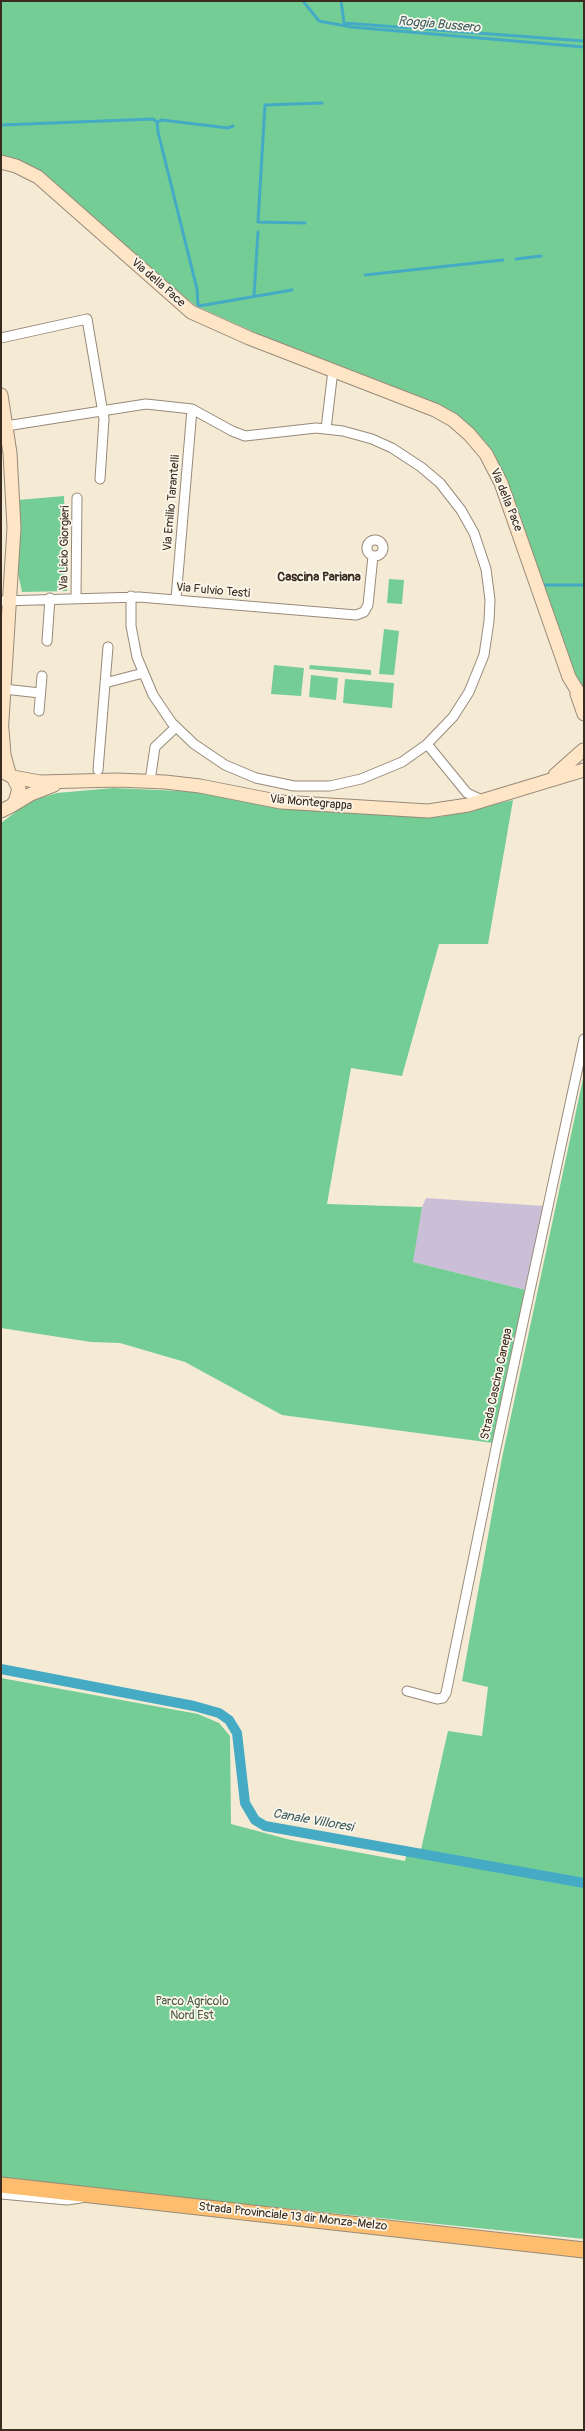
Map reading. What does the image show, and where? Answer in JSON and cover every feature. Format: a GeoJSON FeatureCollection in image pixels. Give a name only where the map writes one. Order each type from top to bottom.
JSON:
{"type":"FeatureCollection","features":[{"type":"Feature","properties":{"kind":"main road","name":"Strada Provinciale 13 dir Monza-Melzo"},"geometry":{"type":"LineString","coordinates":[[1,2185],[584,2250]]}},
{"type":"Feature","properties":{"kind":"street","name":"Via della Pace"},"geometry":{"type":"LineString","coordinates":[[2,162],[24,169],[41,180],[188,310],[249,338],[435,410],[458,424],[480,447],[501,483],[584,714]]}},
{"type":"Feature","properties":{"kind":"street"},"geometry":{"type":"LineString","coordinates":[[1,338],[87,319],[104,426],[100,479]]}},
{"type":"Feature","properties":{"kind":"street"},"geometry":{"type":"LineString","coordinates":[[326,429],[334,370]]}},
{"type":"Feature","properties":{"kind":"street"},"geometry":{"type":"LineString","coordinates":[[1,395],[12,481],[14,528],[5,601],[2,732],[4,755],[8,774],[18,789],[15,802],[4,810]]}},
{"type":"Feature","properties":{"kind":"street"},"geometry":{"type":"LineString","coordinates":[[6,426],[146,404],[192,409],[232,431],[245,436],[298,429],[326,429],[372,439],[397,451],[421,466],[440,483],[458,506],[480,550],[487,575],[490,600],[490,621],[484,655],[463,703],[445,726],[427,744],[402,762],[371,776],[330,786],[298,786],[264,781],[230,768],[206,753],[176,727],[158,703],[143,673],[132,632],[131,596]]}},
{"type":"Feature","properties":{"kind":"street","name":"Via Emilio Tarantelli"},"geometry":{"type":"LineString","coordinates":[[176,600],[192,409]]}},
{"type":"Feature","properties":{"kind":"street","name":"Via Licio Giorgieri"},"geometry":{"type":"LineString","coordinates":[[76,597],[77,498]]}},
{"type":"Feature","properties":{"kind":"street","name":"Via Fulvio Testi"},"geometry":{"type":"LineString","coordinates":[[5,601],[50,598],[131,596],[359,615],[366,610],[368,605],[373,556]]}},
{"type":"Feature","properties":{"kind":"street"},"geometry":{"type":"LineString","coordinates":[[47,641],[50,598]]}},
{"type":"Feature","properties":{"kind":"street"},"geometry":{"type":"LineString","coordinates":[[98,770],[108,647]]}},
{"type":"Feature","properties":{"kind":"street"},"geometry":{"type":"LineString","coordinates":[[105,683],[143,673]]}},
{"type":"Feature","properties":{"kind":"street"},"geometry":{"type":"LineString","coordinates":[[39,711],[42,676]]}},
{"type":"Feature","properties":{"kind":"street"},"geometry":{"type":"LineString","coordinates":[[4,689],[40,693]]}},
{"type":"Feature","properties":{"kind":"street","name":"Via della Pace"},"geometry":{"type":"LineString","coordinates":[[576,690],[584,702]]}},
{"type":"Feature","properties":{"kind":"street"},"geometry":{"type":"LineString","coordinates":[[150,780],[155,747],[176,727]]}},
{"type":"Feature","properties":{"kind":"street"},"geometry":{"type":"LineString","coordinates":[[427,744],[467,793],[484,801]]}},
{"type":"Feature","properties":{"kind":"street","name":"Via Montegrappa"},"geometry":{"type":"LineString","coordinates":[[551,779],[584,752]]}},
{"type":"Feature","properties":{"kind":"street","name":"Via Montegrappa"},"geometry":{"type":"LineString","coordinates":[[8,774],[34,782],[150,780],[196,785],[281,802],[434,811],[458,808],[484,801],[584,770]]}},
{"type":"Feature","properties":{"kind":"street","name":"Via Montegrappa"},"geometry":{"type":"LineString","coordinates":[[4,810],[31,794],[68,781]]}},
{"type":"Feature","properties":{"kind":"street","name":"Strada Cascina Canepa"},"geometry":{"type":"LineString","coordinates":[[407,1691],[437,1699],[442,1698],[446,1693],[497,1440],[584,1039]]}},
{"type":"Feature","properties":{"kind":"street"},"geometry":{"type":"LineString","coordinates":[[1,2194],[67,2200],[78,2200],[88,2195]]}},
{"type":"Feature","properties":{"kind":"shaded area"},"geometry":{"type":"Polygon","coordinates":[[[426,1198],[544,1206],[526,1290],[412,1262],[422,1207],[426,1198]]]}},
{"type":"Feature","properties":{"kind":"green space"},"geometry":{"type":"Polygon","coordinates":[[[1,1],[584,1],[584,697],[571,671],[498,463],[485,442],[469,425],[439,406],[323,363],[196,306],[89,219],[1,158],[1,1]]]}},
{"type":"Feature","properties":{"kind":"green space"},"geometry":{"type":"Polygon","coordinates":[[[64,496],[67,591],[22,592],[18,573],[18,500],[64,496]]]}},
{"type":"Feature","properties":{"kind":"green space"},"geometry":{"type":"Polygon","coordinates":[[[389,579],[404,580],[402,604],[387,603],[389,579]]]}},
{"type":"Feature","properties":{"kind":"green space"},"geometry":{"type":"Polygon","coordinates":[[[384,629],[399,631],[394,675],[379,674],[384,629]]]}},
{"type":"Feature","properties":{"kind":"green space"},"geometry":{"type":"Polygon","coordinates":[[[274,665],[304,668],[301,696],[271,694],[274,665]]]}},
{"type":"Feature","properties":{"kind":"green space"},"geometry":{"type":"Polygon","coordinates":[[[310,665],[371,670],[371,675],[309,669],[310,665]]]}},
{"type":"Feature","properties":{"kind":"green space"},"geometry":{"type":"Polygon","coordinates":[[[311,675],[338,678],[336,700],[309,697],[311,675]]]}},
{"type":"Feature","properties":{"kind":"green space"},"geometry":{"type":"Polygon","coordinates":[[[345,679],[394,683],[392,708],[343,703],[345,679]]]}},
{"type":"Feature","properties":{"kind":"green space"},"geometry":{"type":"Polygon","coordinates":[[[113,788],[203,792],[273,807],[440,817],[513,800],[488,944],[439,944],[402,1076],[351,1068],[327,1204],[422,1207],[413,1262],[526,1290],[493,1443],[282,1415],[185,1362],[120,1343],[91,1342],[1,1328],[1,823],[30,801],[57,793],[113,788]]]}},
{"type":"Feature","properties":{"kind":"green space","name":"Parco Agricolo Nord Est"},"geometry":{"type":"Polygon","coordinates":[[[584,1074],[584,2239],[1,2179],[1,1678],[198,1714],[219,1723],[230,1736],[231,1824],[291,1840],[405,1861],[407,1852],[420,1854],[448,1731],[482,1736],[488,1687],[462,1681],[502,1458],[584,1074]]]}},
{"type":"Feature","properties":{"kind":"waterway","name":"Roggia Bussero"},"geometry":{"type":"LineString","coordinates":[[303,1],[319,21],[351,27],[584,47]]}},
{"type":"Feature","properties":{"kind":"waterway"},"geometry":{"type":"LineString","coordinates":[[341,1],[344,23],[584,41]]}},
{"type":"Feature","properties":{"kind":"waterway"},"geometry":{"type":"LineString","coordinates":[[305,223],[258,222],[265,105],[322,103]]}},
{"type":"Feature","properties":{"kind":"waterway"},"geometry":{"type":"LineString","coordinates":[[1,125],[153,119],[157,122],[158,132],[197,289],[198,305]]}},
{"type":"Feature","properties":{"kind":"waterway"},"geometry":{"type":"LineString","coordinates":[[157,122],[162,120],[228,128],[233,126]]}},
{"type":"Feature","properties":{"kind":"waterway"},"geometry":{"type":"LineString","coordinates":[[254,296],[258,232]]}},
{"type":"Feature","properties":{"kind":"waterway"},"geometry":{"type":"LineString","coordinates":[[516,259],[541,256]]}},
{"type":"Feature","properties":{"kind":"waterway"},"geometry":{"type":"LineString","coordinates":[[365,275],[503,260]]}},
{"type":"Feature","properties":{"kind":"waterway"},"geometry":{"type":"LineString","coordinates":[[199,306],[292,290]]}},
{"type":"Feature","properties":{"kind":"waterway"},"geometry":{"type":"LineString","coordinates":[[544,585],[584,585]]}},
{"type":"Feature","properties":{"kind":"waterway","name":"Canale Villoresi"},"geometry":{"type":"LineString","coordinates":[[1,1669],[194,1706],[219,1713],[229,1720],[237,1733],[245,1803],[255,1820],[265,1826],[584,1883]]}},
{"type":"Feature","properties":{"kind":"district","name":"Cascina Pariana"},"geometry":{"type":"Point","coordinates":[319,578]}}]}
